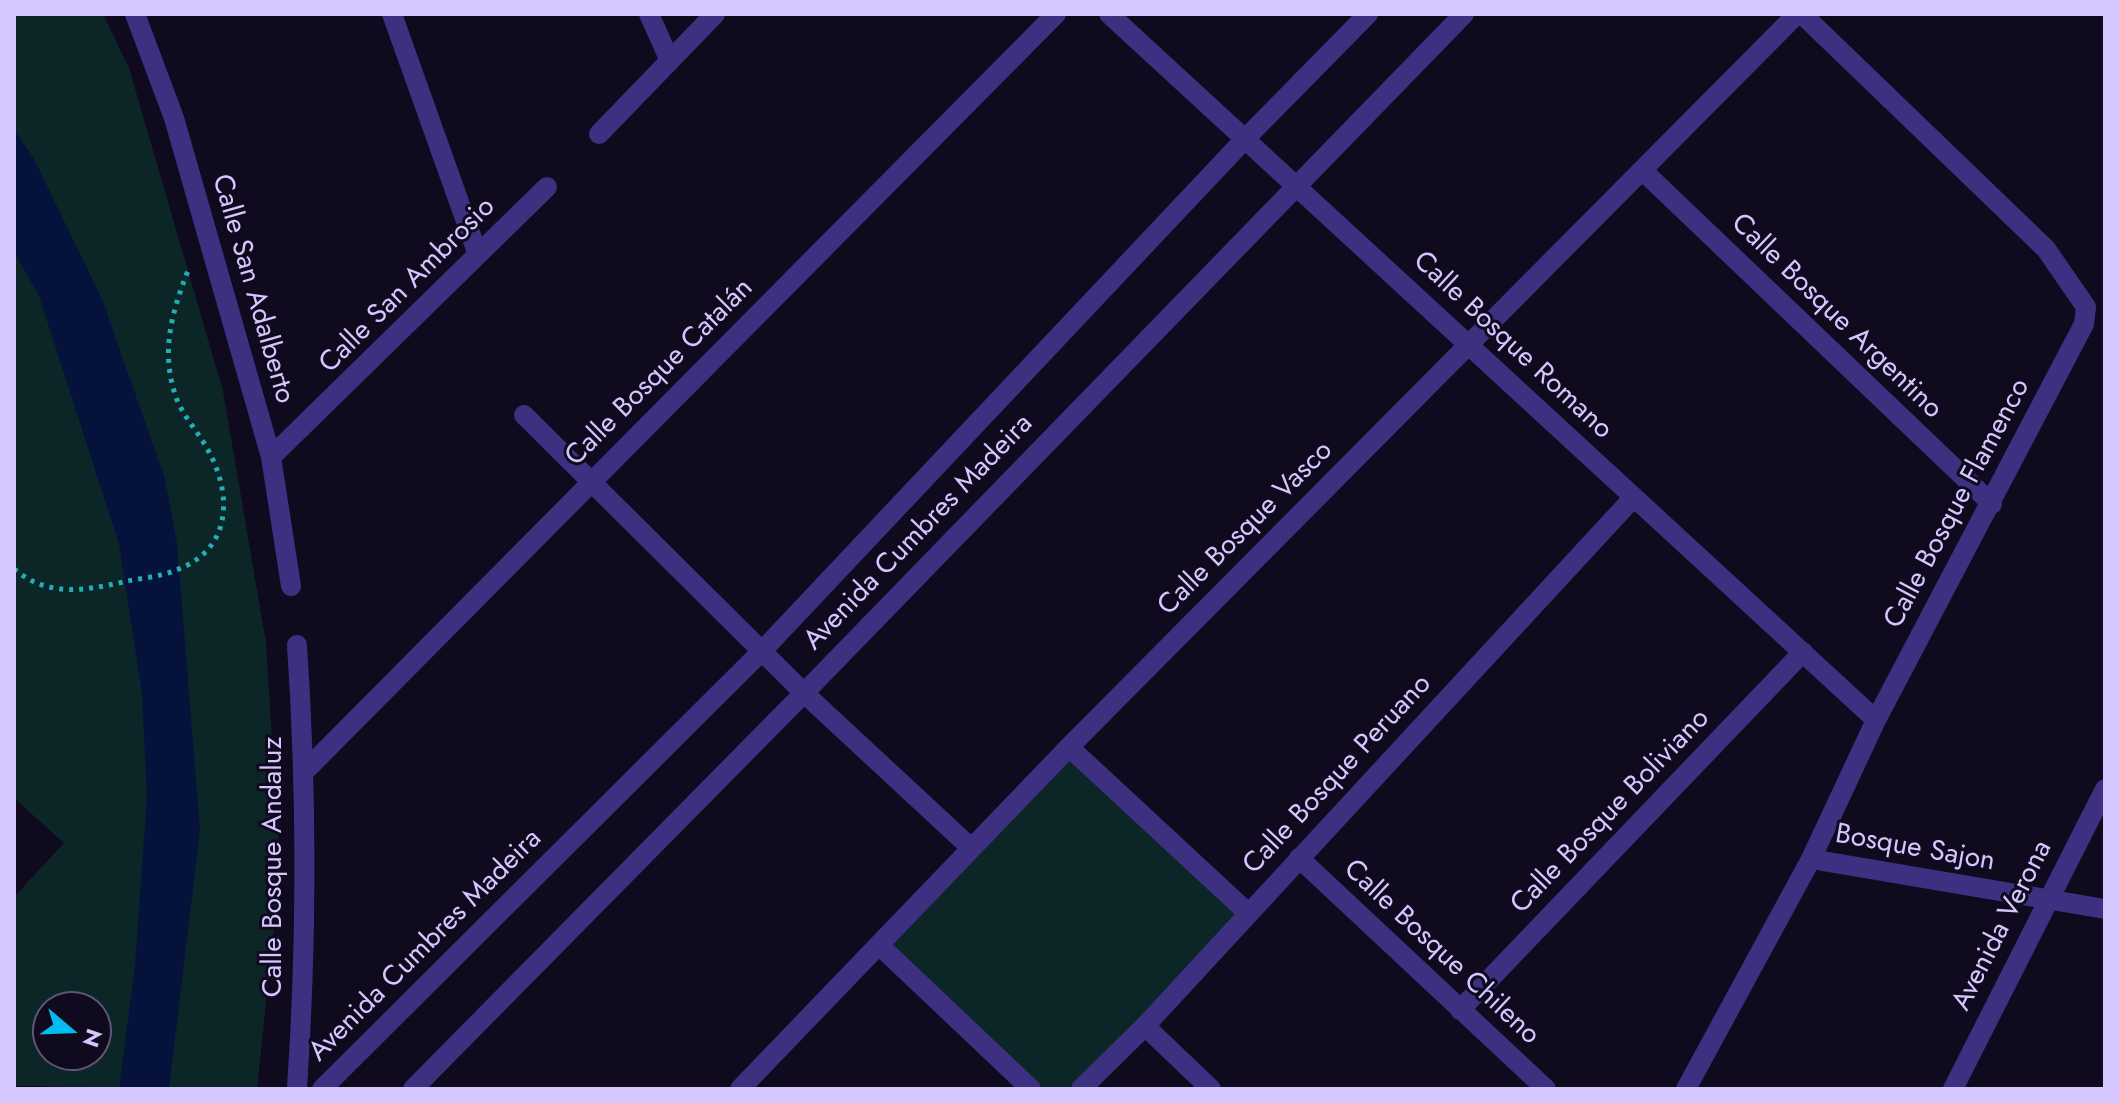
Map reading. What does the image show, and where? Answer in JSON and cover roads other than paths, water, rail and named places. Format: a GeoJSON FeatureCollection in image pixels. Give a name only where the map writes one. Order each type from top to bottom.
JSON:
{"type":"FeatureCollection","features":[{"type":"Feature","properties":{"kind":"street","name":"Calle San Adalberto"},"geometry":{"type":"LineString","coordinates":[[135,14],[174,118],[271,457],[291,586]]}},
{"type":"Feature","properties":{"kind":"street"},"geometry":{"type":"LineString","coordinates":[[392,14],[478,255]]}},
{"type":"Feature","properties":{"kind":"street"},"geometry":{"type":"LineString","coordinates":[[649,14],[670,61]]}},
{"type":"Feature","properties":{"kind":"street"},"geometry":{"type":"LineString","coordinates":[[599,134],[715,14]]}},
{"type":"Feature","properties":{"kind":"street","name":"Calle Bosque Catalán"},"geometry":{"type":"LineString","coordinates":[[305,771],[1056,14]]}},
{"type":"Feature","properties":{"kind":"street","name":"Calle Bosque Romano"},"geometry":{"type":"LineString","coordinates":[[1109,14],[1876,720]]}},
{"type":"Feature","properties":{"kind":"street","name":"Avenida Cumbres Madeira"},"geometry":{"type":"LineString","coordinates":[[322,1089],[762,651],[1244,140],[1368,14]]}},
{"type":"Feature","properties":{"kind":"street","name":"Avenida Cumbres Madeira"},"geometry":{"type":"LineString","coordinates":[[413,1089],[804,693],[1464,14]]}},
{"type":"Feature","properties":{"kind":"street","name":"Calle Bosque Vasco"},"geometry":{"type":"LineString","coordinates":[[740,1089],[880,946],[970,847],[1800,14]]}},
{"type":"Feature","properties":{"kind":"street","name":"Calle Bosque Flamenco"},"geometry":{"type":"LineString","coordinates":[[1686,1089],[1811,859],[1876,720],[2084,324],[2086,307],[2046,249],[1800,14]]}},
{"type":"Feature","properties":{"kind":"street","name":"Calle Bosque Argentino"},"geometry":{"type":"LineString","coordinates":[[1642,170],[1992,504]]}},
{"type":"Feature","properties":{"kind":"street","name":"Calle San Ambrosio"},"geometry":{"type":"LineString","coordinates":[[271,457],[547,187]]}},
{"type":"Feature","properties":{"kind":"street"},"geometry":{"type":"LineString","coordinates":[[524,415],[593,480],[804,693],[970,847]]}},
{"type":"Feature","properties":{"kind":"street","name":"Calle Bosque Peruano"},"geometry":{"type":"LineString","coordinates":[[1081,1089],[1145,1026],[1634,497]]}},
{"type":"Feature","properties":{"kind":"street","name":"Calle Bosque Andaluz"},"geometry":{"type":"LineString","coordinates":[[297,645],[305,771],[307,933],[297,1089]]}},
{"type":"Feature","properties":{"kind":"street","name":"Calle Bosque Boliviano"},"geometry":{"type":"LineString","coordinates":[[1460,1010],[1803,652]]}},
{"type":"Feature","properties":{"kind":"street"},"geometry":{"type":"LineString","coordinates":[[1069,747],[1248,913]]}},
{"type":"Feature","properties":{"kind":"street","name":"Avenida Verona"},"geometry":{"type":"LineString","coordinates":[[1953,1089],[2105,789]]}},
{"type":"Feature","properties":{"kind":"street","name":"Calle Bosque Chileno"},"geometry":{"type":"LineString","coordinates":[[1299,858],[1546,1089]]}},
{"type":"Feature","properties":{"kind":"street","name":"Bosque Sajon"},"geometry":{"type":"LineString","coordinates":[[1811,859],[2105,909]]}},
{"type":"Feature","properties":{"kind":"street"},"geometry":{"type":"LineString","coordinates":[[880,946],[1031,1089]]}},
{"type":"Feature","properties":{"kind":"street"},"geometry":{"type":"LineString","coordinates":[[1145,1026],[1211,1089]]}},
{"type":"Feature","properties":{"kind":"water"},"geometry":{"type":"Polygon","coordinates":[[[14,130],[33,157],[102,299],[165,479],[177,544],[200,830],[169,1089],[119,1089],[135,965],[147,797],[142,694],[119,544],[39,296],[14,252],[14,130]]]}}]}
